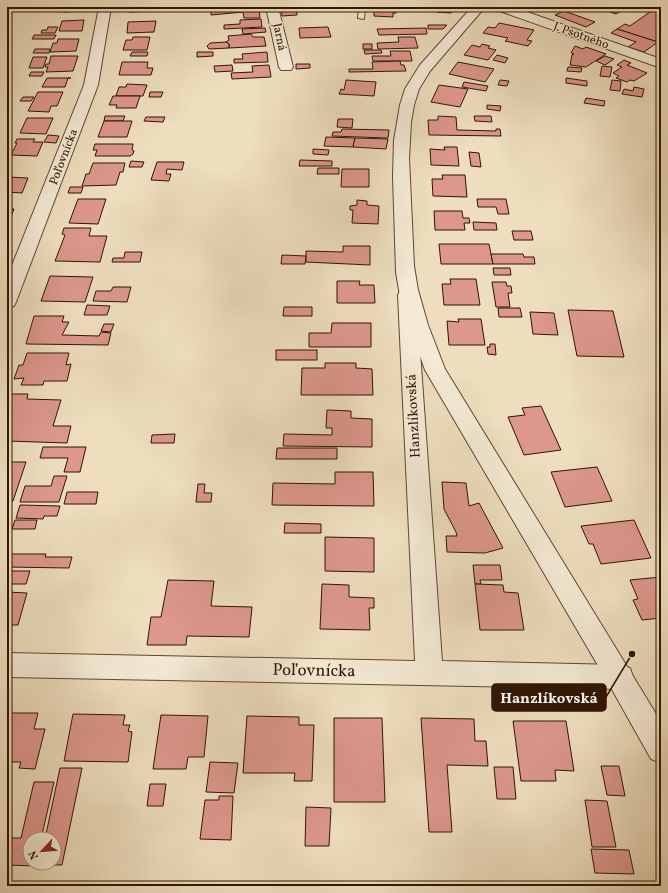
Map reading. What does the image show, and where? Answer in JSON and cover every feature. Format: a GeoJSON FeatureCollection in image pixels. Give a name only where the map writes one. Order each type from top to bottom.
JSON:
{"type":"FeatureCollection","features":[{"type":"Feature","properties":{"kind":"street","name":"Poľovnícka"},"geometry":{"type":"LineString","coordinates":[[7,302],[91,85],[105,7]]}},
{"type":"Feature","properties":{"kind":"street","name":"Jarná"},"geometry":{"type":"LineString","coordinates":[[272,7],[286,67]]}},
{"type":"Feature","properties":{"kind":"street","name":"Hanzlíkovská"},"geometry":{"type":"LineString","coordinates":[[429,674],[406,278],[402,183],[403,144],[406,110],[413,88],[424,69],[479,7]]}},
{"type":"Feature","properties":{"kind":"street","name":"J. Psotného"},"geometry":{"type":"LineString","coordinates":[[501,7],[661,64]]}},
{"type":"Feature","properties":{"kind":"street","name":"Hanzlíkovská"},"geometry":{"type":"LineString","coordinates":[[406,278],[417,325],[435,370],[620,677],[661,749]]}},
{"type":"Feature","properties":{"kind":"street","name":"Poľovnícka"},"geometry":{"type":"LineString","coordinates":[[7,665],[620,677]]}},
{"type":"Feature","properties":{"kind":"lane"},"geometry":{"type":"LineString","coordinates":[[362,7],[362,18]]}},
{"type":"Feature","properties":{"kind":"building"},"geometry":{"type":"Polygon","coordinates":[[[65,7],[88,7],[87,11],[63,12],[65,7]]]}},
{"type":"Feature","properties":{"kind":"building"},"geometry":{"type":"Polygon","coordinates":[[[130,7],[154,7],[154,11],[129,12],[130,7]]]}},
{"type":"Feature","properties":{"kind":"building"},"geometry":{"type":"Polygon","coordinates":[[[204,7],[259,7],[204,10],[204,7]]]}},
{"type":"Feature","properties":{"kind":"building"},"geometry":{"type":"Polygon","coordinates":[[[259,7],[260,18],[244,18],[243,12],[211,15],[211,10],[259,7]]]}},
{"type":"Feature","properties":{"kind":"building"},"geometry":{"type":"Polygon","coordinates":[[[281,7],[296,7],[297,15],[282,16],[281,7]]]}},
{"type":"Feature","properties":{"kind":"building"},"geometry":{"type":"Polygon","coordinates":[[[378,7],[396,7],[396,13],[393,13],[393,17],[374,16],[374,11],[378,11],[378,7]]]}},
{"type":"Feature","properties":{"kind":"building"},"geometry":{"type":"Polygon","coordinates":[[[437,7],[451,7],[451,13],[437,12],[437,7]]]}},
{"type":"Feature","properties":{"kind":"building"},"geometry":{"type":"Polygon","coordinates":[[[595,7],[627,7],[616,14],[595,7]]]}},
{"type":"Feature","properties":{"kind":"building"},"geometry":{"type":"Polygon","coordinates":[[[657,7],[661,7],[661,40],[658,42],[617,29],[625,24],[630,26],[657,7]]]}},
{"type":"Feature","properties":{"kind":"building"},"geometry":{"type":"Polygon","coordinates":[[[564,11],[595,22],[586,27],[555,15],[564,11]]]}},
{"type":"Feature","properties":{"kind":"building"},"geometry":{"type":"Polygon","coordinates":[[[261,19],[262,27],[224,29],[224,25],[240,24],[240,20],[261,19]]]}},
{"type":"Feature","properties":{"kind":"building"},"geometry":{"type":"Polygon","coordinates":[[[84,20],[82,31],[59,31],[62,21],[84,20]]]}},
{"type":"Feature","properties":{"kind":"building"},"geometry":{"type":"Polygon","coordinates":[[[156,21],[154,32],[127,33],[128,22],[156,21]]]}},
{"type":"Feature","properties":{"kind":"building"},"geometry":{"type":"Polygon","coordinates":[[[499,23],[534,30],[527,40],[532,41],[528,46],[505,41],[508,38],[483,33],[488,27],[495,28],[499,23]]]}},
{"type":"Feature","properties":{"kind":"building"},"geometry":{"type":"Polygon","coordinates":[[[428,25],[447,25],[443,29],[428,29],[428,25]]]}},
{"type":"Feature","properties":{"kind":"building"},"geometry":{"type":"Polygon","coordinates":[[[48,27],[58,27],[55,33],[41,33],[42,30],[47,30],[48,27]]]}},
{"type":"Feature","properties":{"kind":"building"},"geometry":{"type":"Polygon","coordinates":[[[328,27],[331,37],[300,38],[299,28],[328,27]]]}},
{"type":"Feature","properties":{"kind":"building"},"geometry":{"type":"Polygon","coordinates":[[[265,28],[266,32],[243,34],[242,29],[265,28]]]}},
{"type":"Feature","properties":{"kind":"building"},"geometry":{"type":"Polygon","coordinates":[[[426,28],[427,34],[379,35],[377,29],[426,28]]]}},
{"type":"Feature","properties":{"kind":"building"},"geometry":{"type":"Polygon","coordinates":[[[617,29],[658,42],[644,52],[628,47],[636,42],[611,33],[617,29]]]}},
{"type":"Feature","properties":{"kind":"building"},"geometry":{"type":"Polygon","coordinates":[[[251,34],[253,37],[264,37],[266,46],[229,48],[229,44],[226,42],[229,40],[228,36],[251,34]]]}},
{"type":"Feature","properties":{"kind":"building"},"geometry":{"type":"Polygon","coordinates":[[[34,35],[56,35],[54,39],[32,39],[34,35]]]}},
{"type":"Feature","properties":{"kind":"building"},"geometry":{"type":"Polygon","coordinates":[[[133,37],[150,37],[147,50],[123,50],[126,40],[132,40],[133,37]]]}},
{"type":"Feature","properties":{"kind":"building"},"geometry":{"type":"Polygon","coordinates":[[[398,37],[415,37],[418,48],[378,49],[377,43],[399,42],[398,37]]]}},
{"type":"Feature","properties":{"kind":"building"},"geometry":{"type":"Polygon","coordinates":[[[58,39],[79,39],[76,51],[50,52],[53,43],[57,43],[58,39]]]}},
{"type":"Feature","properties":{"kind":"building"},"geometry":{"type":"Polygon","coordinates":[[[226,42],[229,44],[229,48],[209,49],[207,46],[210,43],[226,42]]]}},
{"type":"Feature","properties":{"kind":"building"},"geometry":{"type":"Polygon","coordinates":[[[363,44],[372,44],[372,49],[363,49],[363,44]]]}},
{"type":"Feature","properties":{"kind":"building"},"geometry":{"type":"Polygon","coordinates":[[[482,44],[490,46],[488,48],[496,50],[488,60],[464,55],[472,45],[480,47],[482,44]]]}},
{"type":"Feature","properties":{"kind":"building"},"geometry":{"type":"Polygon","coordinates":[[[575,46],[583,49],[586,47],[606,54],[586,67],[570,65],[572,55],[574,54],[571,53],[575,46]]]}},
{"type":"Feature","properties":{"kind":"building"},"geometry":{"type":"Polygon","coordinates":[[[35,49],[50,49],[49,53],[33,53],[35,49]]]}},
{"type":"Feature","properties":{"kind":"building"},"geometry":{"type":"Polygon","coordinates":[[[364,50],[381,50],[382,53],[365,54],[364,50]]]}},
{"type":"Feature","properties":{"kind":"building"},"geometry":{"type":"Polygon","coordinates":[[[390,51],[410,51],[412,61],[373,61],[372,56],[391,56],[390,51]]]}},
{"type":"Feature","properties":{"kind":"building"},"geometry":{"type":"Polygon","coordinates":[[[132,52],[148,52],[147,56],[130,56],[132,52]]]}},
{"type":"Feature","properties":{"kind":"building"},"geometry":{"type":"Polygon","coordinates":[[[197,52],[213,52],[213,56],[197,57],[197,52]]]}},
{"type":"Feature","properties":{"kind":"building"},"geometry":{"type":"Polygon","coordinates":[[[267,52],[268,62],[234,63],[234,59],[243,59],[242,54],[267,52]]]}},
{"type":"Feature","properties":{"kind":"building"},"geometry":{"type":"Polygon","coordinates":[[[497,55],[508,58],[505,63],[493,60],[497,55]]]}},
{"type":"Feature","properties":{"kind":"building"},"geometry":{"type":"Polygon","coordinates":[[[51,56],[78,56],[73,71],[46,72],[48,67],[45,67],[46,64],[49,64],[51,56]]]}},
{"type":"Feature","properties":{"kind":"building"},"geometry":{"type":"Polygon","coordinates":[[[605,56],[614,59],[605,65],[596,61],[605,56]]]}},
{"type":"Feature","properties":{"kind":"building"},"geometry":{"type":"Polygon","coordinates":[[[33,57],[47,57],[43,68],[29,68],[33,57]]]}},
{"type":"Feature","properties":{"kind":"building"},"geometry":{"type":"Polygon","coordinates":[[[624,60],[631,63],[627,65],[647,73],[634,81],[630,80],[627,82],[616,78],[619,76],[613,73],[622,67],[617,65],[624,60]]]}},
{"type":"Feature","properties":{"kind":"building"},"geometry":{"type":"Polygon","coordinates":[[[400,61],[401,65],[404,65],[406,71],[349,72],[349,69],[373,69],[372,62],[400,61]]]}},
{"type":"Feature","properties":{"kind":"building"},"geometry":{"type":"Polygon","coordinates":[[[122,62],[148,62],[147,68],[153,68],[151,75],[119,75],[122,62]]]}},
{"type":"Feature","properties":{"kind":"building"},"geometry":{"type":"Polygon","coordinates":[[[458,62],[494,69],[485,82],[449,74],[458,62]]]}},
{"type":"Feature","properties":{"kind":"building"},"geometry":{"type":"Polygon","coordinates":[[[296,64],[310,64],[310,68],[296,69],[296,64]]]}},
{"type":"Feature","properties":{"kind":"building"},"geometry":{"type":"Polygon","coordinates":[[[232,65],[233,71],[215,72],[214,66],[232,65]]]}},
{"type":"Feature","properties":{"kind":"building"},"geometry":{"type":"Polygon","coordinates":[[[269,65],[271,77],[232,79],[231,73],[253,72],[252,66],[269,65]]]}},
{"type":"Feature","properties":{"kind":"building"},"geometry":{"type":"Polygon","coordinates":[[[602,66],[612,67],[610,77],[600,76],[602,66]]]}},
{"type":"Feature","properties":{"kind":"building"},"geometry":{"type":"Polygon","coordinates":[[[568,67],[582,68],[581,72],[567,71],[568,67]]]}},
{"type":"Feature","properties":{"kind":"building"},"geometry":{"type":"Polygon","coordinates":[[[31,72],[44,72],[42,76],[29,76],[31,72]]]}},
{"type":"Feature","properties":{"kind":"building"},"geometry":{"type":"Polygon","coordinates":[[[47,78],[68,78],[65,87],[42,87],[47,78]]]}},
{"type":"Feature","properties":{"kind":"building"},"geometry":{"type":"Polygon","coordinates":[[[566,78],[587,81],[587,86],[566,83],[566,78]]]}},
{"type":"Feature","properties":{"kind":"building"},"geometry":{"type":"Polygon","coordinates":[[[346,80],[376,82],[374,96],[339,94],[341,89],[344,90],[346,80]]]}},
{"type":"Feature","properties":{"kind":"building"},"geometry":{"type":"Polygon","coordinates":[[[500,80],[509,81],[507,86],[498,85],[500,80]]]}},
{"type":"Feature","properties":{"kind":"building"},"geometry":{"type":"Polygon","coordinates":[[[612,80],[621,81],[620,91],[610,90],[612,80]]]}},
{"type":"Feature","properties":{"kind":"building"},"geometry":{"type":"Polygon","coordinates":[[[464,82],[488,86],[486,91],[462,87],[464,82]]]}},
{"type":"Feature","properties":{"kind":"building"},"geometry":{"type":"Polygon","coordinates":[[[127,84],[147,85],[143,96],[116,96],[119,87],[126,87],[127,84]]]}},
{"type":"Feature","properties":{"kind":"building"},"geometry":{"type":"Polygon","coordinates":[[[439,85],[468,89],[460,107],[431,102],[439,85]]]}},
{"type":"Feature","properties":{"kind":"building"},"geometry":{"type":"Polygon","coordinates":[[[634,87],[644,89],[642,97],[622,94],[624,89],[633,91],[634,87]]]}},
{"type":"Feature","properties":{"kind":"building"},"geometry":{"type":"Polygon","coordinates":[[[38,92],[63,92],[57,106],[51,106],[49,112],[28,111],[38,92]]]}},
{"type":"Feature","properties":{"kind":"building"},"geometry":{"type":"Polygon","coordinates":[[[150,92],[163,92],[161,97],[149,97],[150,92]]]}},
{"type":"Feature","properties":{"kind":"building"},"geometry":{"type":"Polygon","coordinates":[[[113,96],[140,96],[136,108],[116,108],[117,105],[109,105],[113,96]]]}},
{"type":"Feature","properties":{"kind":"building"},"geometry":{"type":"Polygon","coordinates":[[[23,97],[34,97],[31,101],[20,101],[23,97]]]}},
{"type":"Feature","properties":{"kind":"building"},"geometry":{"type":"Polygon","coordinates":[[[586,98],[605,101],[604,106],[584,103],[586,98]]]}},
{"type":"Feature","properties":{"kind":"building"},"geometry":{"type":"Polygon","coordinates":[[[487,105],[501,106],[500,111],[487,109],[487,105]]]}},
{"type":"Feature","properties":{"kind":"building"},"geometry":{"type":"Polygon","coordinates":[[[105,116],[125,116],[123,121],[104,121],[105,116]]]}},
{"type":"Feature","properties":{"kind":"building"},"geometry":{"type":"Polygon","coordinates":[[[438,116],[456,117],[457,130],[496,131],[496,129],[500,129],[501,136],[429,135],[428,120],[438,120],[438,116]]]}},
{"type":"Feature","properties":{"kind":"building"},"geometry":{"type":"Polygon","coordinates":[[[474,116],[491,116],[492,122],[475,121],[474,116]]]}},
{"type":"Feature","properties":{"kind":"building"},"geometry":{"type":"Polygon","coordinates":[[[146,117],[165,117],[163,122],[144,121],[146,117]]]}},
{"type":"Feature","properties":{"kind":"building"},"geometry":{"type":"Polygon","coordinates":[[[27,118],[53,118],[46,134],[20,133],[27,118]]]}},
{"type":"Feature","properties":{"kind":"building"},"geometry":{"type":"Polygon","coordinates":[[[338,119],[353,119],[352,128],[337,127],[338,119]]]}},
{"type":"Feature","properties":{"kind":"building"},"geometry":{"type":"Polygon","coordinates":[[[104,121],[132,121],[127,137],[98,137],[104,121]]]}},
{"type":"Feature","properties":{"kind":"building"},"geometry":{"type":"Polygon","coordinates":[[[342,129],[389,130],[388,138],[332,136],[333,132],[341,132],[342,129]]]}},
{"type":"Feature","properties":{"kind":"building"},"geometry":{"type":"Polygon","coordinates":[[[48,135],[59,136],[56,143],[44,142],[48,135]]]}},
{"type":"Feature","properties":{"kind":"building"},"geometry":{"type":"Polygon","coordinates":[[[326,137],[355,138],[353,147],[324,146],[326,137]]]}},
{"type":"Feature","properties":{"kind":"building"},"geometry":{"type":"Polygon","coordinates":[[[355,138],[388,139],[386,149],[353,147],[355,138]]]}},
{"type":"Feature","properties":{"kind":"building"},"geometry":{"type":"Polygon","coordinates":[[[17,139],[35,139],[33,142],[43,142],[37,156],[11,155],[17,143],[15,143],[17,139]]]}},
{"type":"Feature","properties":{"kind":"building"},"geometry":{"type":"Polygon","coordinates":[[[95,144],[133,144],[132,150],[134,151],[130,156],[95,156],[97,150],[93,150],[95,144]]]}},
{"type":"Feature","properties":{"kind":"building"},"geometry":{"type":"Polygon","coordinates":[[[444,147],[457,147],[459,166],[431,165],[430,149],[445,150],[444,147]]]}},
{"type":"Feature","properties":{"kind":"building"},"geometry":{"type":"Polygon","coordinates":[[[313,149],[329,150],[328,155],[313,154],[313,149]]]}},
{"type":"Feature","properties":{"kind":"building"},"geometry":{"type":"Polygon","coordinates":[[[469,152],[479,153],[481,167],[471,166],[469,152]]]}},
{"type":"Feature","properties":{"kind":"building"},"geometry":{"type":"Polygon","coordinates":[[[300,160],[332,161],[332,166],[299,166],[300,160]]]}},
{"type":"Feature","properties":{"kind":"building"},"geometry":{"type":"Polygon","coordinates":[[[131,161],[144,162],[142,167],[129,167],[131,161]]]}},
{"type":"Feature","properties":{"kind":"building"},"geometry":{"type":"Polygon","coordinates":[[[157,162],[184,162],[182,170],[167,169],[166,174],[171,174],[169,181],[151,180],[157,162]]]}},
{"type":"Feature","properties":{"kind":"building"},"geometry":{"type":"Polygon","coordinates":[[[93,163],[125,163],[123,172],[120,172],[116,185],[82,186],[86,174],[89,174],[93,163]]]}},
{"type":"Feature","properties":{"kind":"building"},"geometry":{"type":"Polygon","coordinates":[[[318,168],[339,168],[339,174],[317,174],[318,168]]]}},
{"type":"Feature","properties":{"kind":"building"},"geometry":{"type":"Polygon","coordinates":[[[342,169],[369,169],[369,187],[341,187],[342,169]]]}},
{"type":"Feature","properties":{"kind":"building"},"geometry":{"type":"Polygon","coordinates":[[[442,175],[465,175],[467,197],[433,196],[432,179],[443,179],[442,175]]]}},
{"type":"Feature","properties":{"kind":"building"},"geometry":{"type":"Polygon","coordinates":[[[7,177],[28,178],[22,193],[7,192],[7,177]]]}},
{"type":"Feature","properties":{"kind":"building"},"geometry":{"type":"Polygon","coordinates":[[[70,187],[83,187],[81,193],[68,193],[70,187]]]}},
{"type":"Feature","properties":{"kind":"building"},"geometry":{"type":"Polygon","coordinates":[[[78,199],[106,199],[98,224],[69,223],[78,199]]]}},
{"type":"Feature","properties":{"kind":"building"},"geometry":{"type":"Polygon","coordinates":[[[477,199],[506,199],[509,214],[498,214],[496,207],[478,207],[477,199]]]}},
{"type":"Feature","properties":{"kind":"building"},"geometry":{"type":"Polygon","coordinates":[[[357,200],[367,201],[367,205],[379,206],[378,224],[352,223],[353,210],[350,210],[350,206],[357,205],[357,200]]]}},
{"type":"Feature","properties":{"kind":"building"},"geometry":{"type":"Polygon","coordinates":[[[7,202],[12,202],[9,209],[14,209],[7,226],[7,202]]]}},
{"type":"Feature","properties":{"kind":"building"},"geometry":{"type":"Polygon","coordinates":[[[434,211],[462,211],[463,218],[469,218],[470,223],[464,223],[465,230],[435,230],[434,211]]]}},
{"type":"Feature","properties":{"kind":"building"},"geometry":{"type":"Polygon","coordinates":[[[473,222],[496,223],[497,230],[474,230],[473,222]]]}},
{"type":"Feature","properties":{"kind":"building"},"geometry":{"type":"Polygon","coordinates":[[[64,228],[91,228],[89,236],[107,236],[100,262],[55,261],[65,235],[62,234],[64,228]]]}},
{"type":"Feature","properties":{"kind":"building"},"geometry":{"type":"Polygon","coordinates":[[[512,231],[531,231],[533,240],[514,240],[512,231]]]}},
{"type":"Feature","properties":{"kind":"building"},"geometry":{"type":"Polygon","coordinates":[[[439,244],[489,244],[493,264],[441,264],[439,244]]]}},
{"type":"Feature","properties":{"kind":"building"},"geometry":{"type":"Polygon","coordinates":[[[343,246],[370,246],[370,265],[306,262],[306,251],[343,252],[343,246]]]}},
{"type":"Feature","properties":{"kind":"building"},"geometry":{"type":"Polygon","coordinates":[[[125,252],[142,252],[140,262],[112,262],[113,258],[124,258],[125,252]]]}},
{"type":"Feature","properties":{"kind":"building"},"geometry":{"type":"Polygon","coordinates":[[[491,254],[523,254],[524,257],[534,257],[535,264],[493,264],[491,254]]]}},
{"type":"Feature","properties":{"kind":"building"},"geometry":{"type":"Polygon","coordinates":[[[282,255],[306,256],[305,264],[281,264],[282,255]]]}},
{"type":"Feature","properties":{"kind":"building"},"geometry":{"type":"Polygon","coordinates":[[[493,268],[510,268],[511,275],[494,275],[493,268]]]}},
{"type":"Feature","properties":{"kind":"building"},"geometry":{"type":"Polygon","coordinates":[[[50,276],[93,277],[85,302],[41,301],[50,276]]]}},
{"type":"Feature","properties":{"kind":"building"},"geometry":{"type":"Polygon","coordinates":[[[450,279],[476,279],[480,305],[444,305],[442,284],[451,284],[450,279]]]}},
{"type":"Feature","properties":{"kind":"building"},"geometry":{"type":"Polygon","coordinates":[[[337,281],[360,281],[359,285],[374,285],[375,303],[337,303],[337,281]]]}},
{"type":"Feature","properties":{"kind":"building"},"geometry":{"type":"Polygon","coordinates":[[[492,282],[506,282],[507,286],[511,286],[512,293],[508,293],[510,307],[496,307],[492,282]]]}},
{"type":"Feature","properties":{"kind":"building"},"geometry":{"type":"Polygon","coordinates":[[[113,287],[131,287],[127,302],[93,301],[96,291],[111,291],[113,287]]]}},
{"type":"Feature","properties":{"kind":"building"},"geometry":{"type":"Polygon","coordinates":[[[87,305],[110,306],[107,315],[84,315],[87,305]]]}},
{"type":"Feature","properties":{"kind":"building"},"geometry":{"type":"Polygon","coordinates":[[[284,307],[312,307],[312,316],[283,316],[284,307]]]}},
{"type":"Feature","properties":{"kind":"building"},"geometry":{"type":"Polygon","coordinates":[[[498,308],[520,308],[522,317],[499,317],[498,308]]]}},
{"type":"Feature","properties":{"kind":"building"},"geometry":{"type":"Polygon","coordinates":[[[568,310],[613,311],[624,357],[577,356],[568,310]]]}},
{"type":"Feature","properties":{"kind":"building"},"geometry":{"type":"Polygon","coordinates":[[[530,312],[554,313],[558,335],[533,334],[530,312]]]}},
{"type":"Feature","properties":{"kind":"building"},"geometry":{"type":"Polygon","coordinates":[[[34,316],[64,316],[62,322],[69,322],[62,335],[99,336],[101,332],[111,333],[108,345],[26,344],[34,316]]]}},
{"type":"Feature","properties":{"kind":"building"},"geometry":{"type":"Polygon","coordinates":[[[458,319],[481,319],[485,345],[449,345],[447,321],[459,322],[458,319]]]}},
{"type":"Feature","properties":{"kind":"building"},"geometry":{"type":"Polygon","coordinates":[[[332,323],[371,323],[371,347],[309,347],[309,333],[331,333],[332,323]]]}},
{"type":"Feature","properties":{"kind":"building"},"geometry":{"type":"Polygon","coordinates":[[[104,324],[114,324],[111,332],[101,331],[104,324]]]}},
{"type":"Feature","properties":{"kind":"building"},"geometry":{"type":"Polygon","coordinates":[[[490,344],[495,344],[496,355],[488,354],[487,347],[490,347],[490,344]]]}},
{"type":"Feature","properties":{"kind":"building"},"geometry":{"type":"Polygon","coordinates":[[[276,350],[317,350],[317,360],[276,360],[276,350]]]}},
{"type":"Feature","properties":{"kind":"building"},"geometry":{"type":"Polygon","coordinates":[[[27,353],[69,353],[66,365],[71,364],[67,381],[44,381],[43,385],[21,385],[24,378],[14,379],[19,365],[23,365],[27,353]]]}},
{"type":"Feature","properties":{"kind":"building"},"geometry":{"type":"Polygon","coordinates":[[[325,363],[356,363],[356,368],[372,369],[373,395],[301,395],[302,368],[325,368],[325,363]]]}},
{"type":"Feature","properties":{"kind":"building"},"geometry":{"type":"Polygon","coordinates":[[[7,394],[28,394],[27,399],[61,400],[53,426],[71,426],[67,443],[7,441],[7,394]]]}},
{"type":"Feature","properties":{"kind":"building"},"geometry":{"type":"Polygon","coordinates":[[[541,406],[561,450],[524,455],[508,417],[525,415],[522,408],[541,406]]]}},
{"type":"Feature","properties":{"kind":"building"},"geometry":{"type":"Polygon","coordinates":[[[327,410],[351,411],[351,418],[372,419],[372,447],[283,446],[284,434],[332,435],[332,428],[326,428],[327,410]]]}},
{"type":"Feature","properties":{"kind":"building"},"geometry":{"type":"Polygon","coordinates":[[[175,434],[174,443],[151,443],[152,435],[175,434]]]}},
{"type":"Feature","properties":{"kind":"building"},"geometry":{"type":"Polygon","coordinates":[[[43,447],[86,447],[80,472],[64,472],[68,458],[40,458],[43,447]]]}},
{"type":"Feature","properties":{"kind":"building"},"geometry":{"type":"Polygon","coordinates":[[[277,448],[337,448],[337,459],[276,459],[277,448]]]}},
{"type":"Feature","properties":{"kind":"building"},"geometry":{"type":"Polygon","coordinates":[[[7,462],[26,462],[13,501],[7,501],[7,462]]]}},
{"type":"Feature","properties":{"kind":"building"},"geometry":{"type":"Polygon","coordinates":[[[597,467],[612,501],[565,507],[551,472],[597,467]]]}},
{"type":"Feature","properties":{"kind":"building"},"geometry":{"type":"Polygon","coordinates":[[[335,472],[373,472],[374,506],[272,505],[273,483],[335,484],[335,472]]]}},
{"type":"Feature","properties":{"kind":"building"},"geometry":{"type":"Polygon","coordinates":[[[54,476],[67,476],[59,502],[20,502],[25,486],[51,486],[54,476]]]}},
{"type":"Feature","properties":{"kind":"building"},"geometry":{"type":"Polygon","coordinates":[[[442,482],[466,483],[469,506],[479,503],[503,548],[485,553],[447,552],[446,536],[457,536],[444,509],[442,482]]]}},
{"type":"Feature","properties":{"kind":"building"},"geometry":{"type":"Polygon","coordinates":[[[198,484],[205,484],[204,493],[212,493],[211,502],[196,502],[198,484]]]}},
{"type":"Feature","properties":{"kind":"building"},"geometry":{"type":"Polygon","coordinates":[[[67,492],[98,492],[96,504],[64,504],[67,492]]]}},
{"type":"Feature","properties":{"kind":"building"},"geometry":{"type":"Polygon","coordinates":[[[20,505],[60,506],[57,516],[44,516],[43,519],[16,518],[20,505]]]}},
{"type":"Feature","properties":{"kind":"building"},"geometry":{"type":"Polygon","coordinates":[[[15,520],[37,520],[35,529],[12,529],[15,520]]]}},
{"type":"Feature","properties":{"kind":"building"},"geometry":{"type":"Polygon","coordinates":[[[634,520],[651,558],[601,564],[593,544],[589,544],[581,526],[634,520]]]}},
{"type":"Feature","properties":{"kind":"building"},"geometry":{"type":"Polygon","coordinates":[[[285,523],[321,524],[321,533],[284,533],[285,523]]]}},
{"type":"Feature","properties":{"kind":"building"},"geometry":{"type":"Polygon","coordinates":[[[325,537],[374,538],[374,572],[325,571],[325,537]]]}},
{"type":"Feature","properties":{"kind":"building"},"geometry":{"type":"Polygon","coordinates":[[[7,554],[46,554],[45,557],[72,557],[69,568],[7,567],[7,554]]]}},
{"type":"Feature","properties":{"kind":"building"},"geometry":{"type":"Polygon","coordinates":[[[473,565],[500,565],[502,580],[480,580],[481,584],[475,584],[473,565]]]}},
{"type":"Feature","properties":{"kind":"building"},"geometry":{"type":"Polygon","coordinates":[[[7,571],[30,571],[26,584],[7,584],[7,571]]]}},
{"type":"Feature","properties":{"kind":"building"},"geometry":{"type":"Polygon","coordinates":[[[661,577],[661,618],[642,620],[633,600],[638,599],[630,580],[661,577]]]}},
{"type":"Feature","properties":{"kind":"building"},"geometry":{"type":"Polygon","coordinates":[[[168,580],[214,581],[211,606],[252,607],[249,637],[187,636],[186,645],[147,645],[151,617],[161,617],[168,580]]]}},
{"type":"Feature","properties":{"kind":"building"},"geometry":{"type":"Polygon","coordinates":[[[322,584],[349,585],[349,597],[374,598],[374,608],[369,608],[370,630],[320,629],[322,584]]]}},
{"type":"Feature","properties":{"kind":"building"},"geometry":{"type":"Polygon","coordinates":[[[475,584],[503,585],[504,592],[518,593],[524,630],[480,630],[475,584]]]}},
{"type":"Feature","properties":{"kind":"building"},"geometry":{"type":"Polygon","coordinates":[[[7,592],[27,593],[18,625],[7,625],[7,592]]]}},
{"type":"Feature","properties":{"kind":"building"},"geometry":{"type":"Polygon","coordinates":[[[7,713],[38,713],[34,729],[45,729],[35,769],[19,768],[21,762],[7,762],[7,713]]]}},
{"type":"Feature","properties":{"kind":"building"},"geometry":{"type":"Polygon","coordinates":[[[73,714],[125,715],[123,725],[130,725],[128,731],[132,732],[128,762],[64,761],[73,714]]]}},
{"type":"Feature","properties":{"kind":"building"},"geometry":{"type":"Polygon","coordinates":[[[161,715],[208,716],[204,757],[188,757],[186,769],[153,769],[161,715]]]}},
{"type":"Feature","properties":{"kind":"building"},"geometry":{"type":"Polygon","coordinates":[[[247,716],[299,717],[299,725],[314,725],[312,781],[294,781],[295,773],[243,773],[247,716]]]}},
{"type":"Feature","properties":{"kind":"building"},"geometry":{"type":"Polygon","coordinates":[[[334,718],[382,718],[385,802],[334,802],[334,718]]]}},
{"type":"Feature","properties":{"kind":"building"},"geometry":{"type":"Polygon","coordinates":[[[421,718],[474,719],[475,741],[486,741],[488,766],[447,765],[452,832],[429,832],[421,718]]]}},
{"type":"Feature","properties":{"kind":"building"},"geometry":{"type":"Polygon","coordinates":[[[513,721],[566,721],[574,771],[555,770],[556,781],[521,781],[513,721]]]}},
{"type":"Feature","properties":{"kind":"building"},"geometry":{"type":"Polygon","coordinates":[[[210,762],[238,763],[234,793],[206,792],[210,762]]]}},
{"type":"Feature","properties":{"kind":"building"},"geometry":{"type":"Polygon","coordinates":[[[601,766],[619,766],[625,796],[607,795],[601,766]]]}},
{"type":"Feature","properties":{"kind":"building"},"geometry":{"type":"Polygon","coordinates":[[[494,767],[513,767],[516,799],[497,799],[494,767]]]}},
{"type":"Feature","properties":{"kind":"building"},"geometry":{"type":"Polygon","coordinates":[[[60,768],[82,768],[62,865],[62,831],[47,831],[60,768]]]}},
{"type":"Feature","properties":{"kind":"building"},"geometry":{"type":"Polygon","coordinates":[[[34,782],[54,782],[43,831],[23,831],[34,782]]]}},
{"type":"Feature","properties":{"kind":"building"},"geometry":{"type":"Polygon","coordinates":[[[150,784],[166,784],[163,806],[147,806],[150,784]]]}},
{"type":"Feature","properties":{"kind":"building"},"geometry":{"type":"Polygon","coordinates":[[[219,796],[233,796],[231,840],[200,839],[205,800],[219,800],[219,796]]]}},
{"type":"Feature","properties":{"kind":"building"},"geometry":{"type":"Polygon","coordinates":[[[585,800],[607,801],[616,847],[592,847],[585,800]]]}},
{"type":"Feature","properties":{"kind":"building"},"geometry":{"type":"Polygon","coordinates":[[[306,807],[331,808],[329,846],[305,846],[306,807]]]}},
{"type":"Feature","properties":{"kind":"building"},"geometry":{"type":"Polygon","coordinates":[[[22,834],[22,866],[7,865],[7,838],[21,838],[22,834]]]}},
{"type":"Feature","properties":{"kind":"building"},"geometry":{"type":"Polygon","coordinates":[[[591,849],[629,850],[634,874],[595,873],[591,849]]]}},
{"type":"Feature","properties":{"kind":"place","name":"Hanzlíkovská"},"geometry":{"type":"Point","coordinates":[632,654]}}]}
